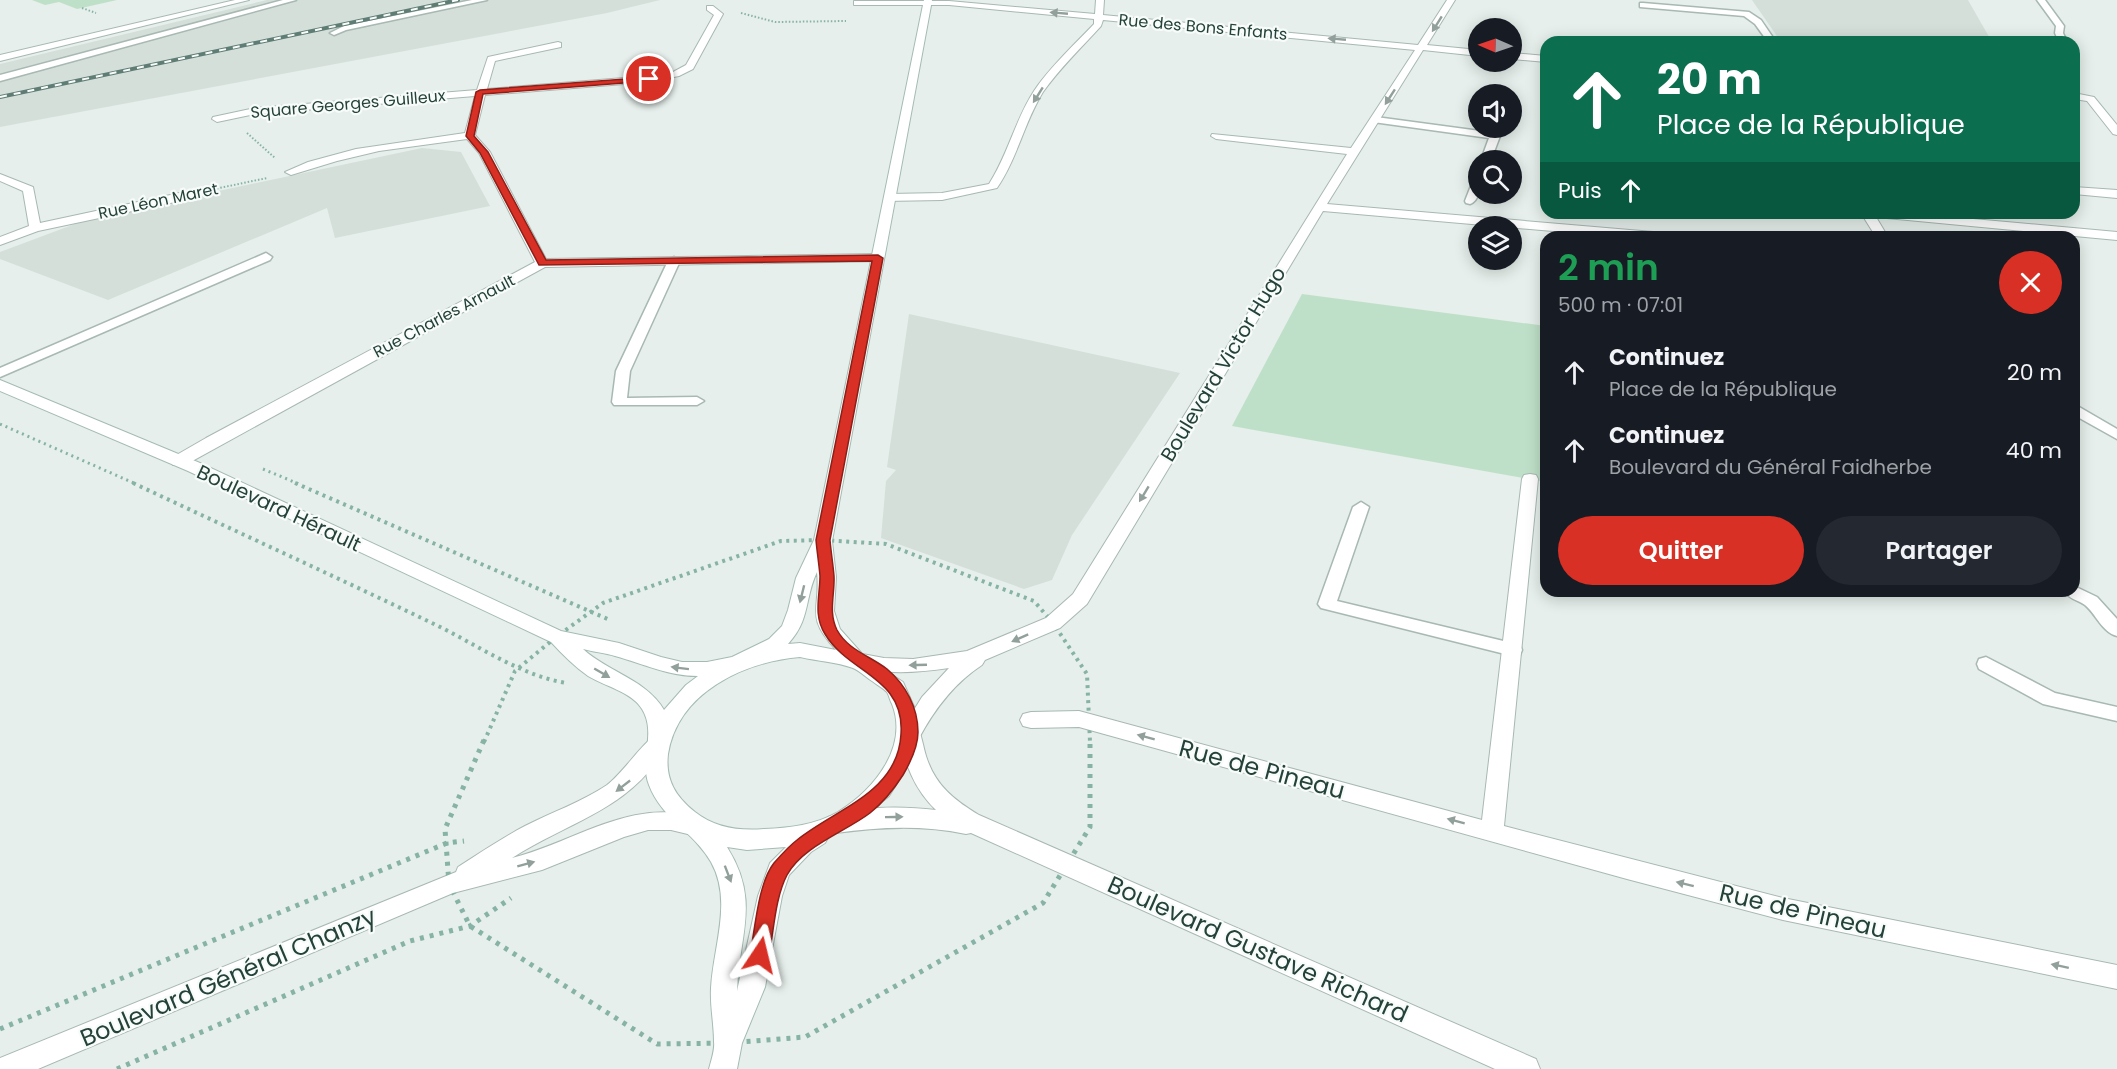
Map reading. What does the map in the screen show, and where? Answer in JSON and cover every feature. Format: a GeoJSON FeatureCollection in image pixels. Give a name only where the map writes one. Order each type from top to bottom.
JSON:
{"type":"FeatureCollection","features":[{"type":"Feature","properties":{"kind":"street"},"geometry":{"type":"LineString","coordinates":[[0,58],[245,0]]}},
{"type":"Feature","properties":{"kind":"street"},"geometry":{"type":"LineString","coordinates":[[889,198],[947,197],[971,194],[993,186],[1005,168],[1022,124],[1039,91],[1098,24],[1100,0]]}},
{"type":"Feature","properties":{"kind":"street","name":"Boulevard Victor Hugo"},"geometry":{"type":"LineString","coordinates":[[857,660],[912,666],[941,664],[969,658],[1053,623],[1080,599],[1319,207],[1452,0]]}},
{"type":"Feature","properties":{"kind":"street"},"geometry":{"type":"LineString","coordinates":[[725,1056],[724,988],[731,952],[734,915],[732,881],[720,855],[696,826],[674,809],[661,788],[656,765],[659,741],[670,716],[689,693],[712,676],[776,644],[789,629],[798,610],[806,578],[823,540],[927,1]]}},
{"type":"Feature","properties":{"kind":"street","name":"Rue des Bons Enfants"},"geometry":{"type":"LineString","coordinates":[[857,3],[927,1],[1468,52]]}},
{"type":"Feature","properties":{"kind":"street"},"geometry":{"type":"LineString","coordinates":[[710,8],[719,14]]}},
{"type":"Feature","properties":{"kind":"street","name":"Square Georges Guilleux"},"geometry":{"type":"LineString","coordinates":[[217,119],[255,111],[649,79],[676,74],[690,67],[719,14]]}},
{"type":"Feature","properties":{"kind":"street"},"geometry":{"type":"LineString","coordinates":[[470,136],[490,59],[558,45]]}},
{"type":"Feature","properties":{"kind":"street"},"geometry":{"type":"LineString","coordinates":[[1522,57],[1540,58]]}},
{"type":"Feature","properties":{"kind":"street"},"geometry":{"type":"LineString","coordinates":[[2080,97],[2090,99],[2117,132]]}},
{"type":"Feature","properties":{"kind":"street"},"geometry":{"type":"LineString","coordinates":[[2083,110],[2117,113]]}},
{"type":"Feature","properties":{"kind":"street"},"geometry":{"type":"LineString","coordinates":[[291,172],[317,162],[429,140],[470,136]]}},
{"type":"Feature","properties":{"kind":"street"},"geometry":{"type":"LineString","coordinates":[[470,136],[484,152],[542,263]]}},
{"type":"Feature","properties":{"kind":"street"},"geometry":{"type":"LineString","coordinates":[[1215,136],[1355,152]]}},
{"type":"Feature","properties":{"kind":"street"},"geometry":{"type":"LineString","coordinates":[[306,155],[317,162]]}},
{"type":"Feature","properties":{"kind":"street"},"geometry":{"type":"LineString","coordinates":[[0,177],[29,189],[35,228]]}},
{"type":"Feature","properties":{"kind":"street"},"geometry":{"type":"LineString","coordinates":[[2080,191],[2117,194]]}},
{"type":"Feature","properties":{"kind":"street","name":"Rue Léon Maret"},"geometry":{"type":"LineString","coordinates":[[0,241],[35,228],[189,195]]}},
{"type":"Feature","properties":{"kind":"street"},"geometry":{"type":"LineString","coordinates":[[1319,207],[1596,231]]}},
{"type":"Feature","properties":{"kind":"street"},"geometry":{"type":"LineString","coordinates":[[1932,219],[2063,231]]}},
{"type":"Feature","properties":{"kind":"street"},"geometry":{"type":"LineString","coordinates":[[2080,233],[2117,236]]}},
{"type":"Feature","properties":{"kind":"street","name":"Rue Charles Arnault"},"geometry":{"type":"LineString","coordinates":[[179,461],[542,263],[878,258]]}},
{"type":"Feature","properties":{"kind":"street","name":"Boulevard Hérault"},"geometry":{"type":"LineString","coordinates":[[0,385],[179,461],[556,637],[619,650],[658,664],[682,669],[707,669],[738,663]]}},
{"type":"Feature","properties":{"kind":"street"},"geometry":{"type":"LineString","coordinates":[[1492,831],[1530,479]]}},
{"type":"Feature","properties":{"kind":"street"},"geometry":{"type":"LineString","coordinates":[[823,540],[827,577],[824,611],[831,632],[857,660]]}},
{"type":"Feature","properties":{"kind":"street","name":"Boulevard Hérault"},"geometry":{"type":"LineString","coordinates":[[556,637],[597,672],[635,690],[649,703],[658,718],[659,741]]}},
{"type":"Feature","properties":{"kind":"street","name":"Boulevard Victor Hugo"},"geometry":{"type":"LineString","coordinates":[[910,734],[924,708],[944,685],[967,665],[995,649]]}},
{"type":"Feature","properties":{"kind":"street"},"geometry":{"type":"LineString","coordinates":[[738,663],[768,654],[800,650],[830,652],[857,660]]}},
{"type":"Feature","properties":{"kind":"street","name":"Boulevard Gustave Richard"},"geometry":{"type":"LineString","coordinates":[[857,660],[880,672],[897,690],[907,711],[915,763],[930,790],[955,813],[988,831],[1526,1069]]}},
{"type":"Feature","properties":{"kind":"street","name":"Rue de Pineau"},"geometry":{"type":"LineString","coordinates":[[1031,720],[1079,719],[1783,909],[2117,977]]}},
{"type":"Feature","properties":{"kind":"street"},"geometry":{"type":"LineString","coordinates":[[725,1056],[752,987],[770,896],[779,870],[803,845],[864,807],[886,786],[903,761],[910,734]]}},
{"type":"Feature","properties":{"kind":"street","name":"Boulevard Général Chanzy"},"geometry":{"type":"LineString","coordinates":[[449,885],[533,833],[604,800],[630,780],[659,741]]}},
{"type":"Feature","properties":{"kind":"street","name":"Boulevard Gustave Richard"},"geometry":{"type":"LineString","coordinates":[[836,824],[875,818],[914,817],[951,821],[988,831]]}},
{"type":"Feature","properties":{"kind":"street","name":"Boulevard Général Chanzy"},"geometry":{"type":"LineString","coordinates":[[6,1069],[449,885],[542,860],[620,828],[648,821],[671,821],[696,826]]}},
{"type":"Feature","properties":{"kind":"street"},"geometry":{"type":"LineString","coordinates":[[696,826],[726,838],[762,841],[800,837],[836,824]]}},
{"type":"Feature","properties":{"kind":"lane"},"geometry":{"type":"LineString","coordinates":[[275,4],[287,0]]}},
{"type":"Feature","properties":{"kind":"lane"},"geometry":{"type":"LineString","coordinates":[[0,78],[291,0]]}},
{"type":"Feature","properties":{"kind":"lane"},"geometry":{"type":"LineString","coordinates":[[334,33],[345,28],[483,0]]}},
{"type":"Feature","properties":{"kind":"lane"},"geometry":{"type":"LineString","coordinates":[[2042,0],[2060,26],[2060,36]]}},
{"type":"Feature","properties":{"kind":"lane"},"geometry":{"type":"LineString","coordinates":[[1643,4],[1746,14],[1758,22],[1768,36]]}},
{"type":"Feature","properties":{"kind":"lane"},"geometry":{"type":"LineString","coordinates":[[1376,120],[1495,136],[1490,150]]}},
{"type":"Feature","properties":{"kind":"lane"},"geometry":{"type":"LineString","coordinates":[[0,373],[266,257]]}},
{"type":"Feature","properties":{"kind":"lane"},"geometry":{"type":"LineString","coordinates":[[674,261],[623,371],[619,402],[697,401]]}},
{"type":"Feature","properties":{"kind":"lane"},"geometry":{"type":"LineString","coordinates":[[2080,412],[2117,435]]}},
{"type":"Feature","properties":{"kind":"lane"},"geometry":{"type":"LineString","coordinates":[[1361,507],[1327,604],[1513,650]]}},
{"type":"Feature","properties":{"kind":"lane"},"geometry":{"type":"LineString","coordinates":[[2080,595],[2091,601],[2117,630]]}},
{"type":"Feature","properties":{"kind":"lane"},"geometry":{"type":"LineString","coordinates":[[1986,664],[2050,699],[2117,714]]}},
{"type":"Feature","properties":{"kind":"path"},"geometry":{"type":"LineString","coordinates":[[719,14],[745,13],[775,22],[855,21]]}},
{"type":"Feature","properties":{"kind":"path"},"geometry":{"type":"LineString","coordinates":[[217,119],[240,128],[291,172]]}},
{"type":"Feature","properties":{"kind":"path","name":"Rue Léon Maret"},"geometry":{"type":"LineString","coordinates":[[189,195],[291,172]]}},
{"type":"Feature","properties":{"kind":"path"},"geometry":{"type":"LineString","coordinates":[[0,424],[404,610],[520,667],[549,680],[567,683]]}},
{"type":"Feature","properties":{"kind":"path"},"geometry":{"type":"LineString","coordinates":[[260,468],[621,625],[619,650]]}},
{"type":"Feature","properties":{"kind":"path"},"geometry":{"type":"LineString","coordinates":[[823,540],[886,544],[1034,601],[1053,623],[1087,674],[1090,722],[1090,827],[1043,903],[806,1037],[725,1056],[657,1044],[470,926],[449,885],[445,829],[515,671],[556,637],[603,603],[781,541],[823,540]]}},
{"type":"Feature","properties":{"kind":"path"},"geometry":{"type":"LineString","coordinates":[[0,1029],[447,843],[470,840]]}},
{"type":"Feature","properties":{"kind":"path"},"geometry":{"type":"LineString","coordinates":[[117,1069],[410,941],[470,926],[508,902],[542,860]]}},
{"type":"Feature","properties":{"kind":"shaded area"},"geometry":{"type":"Polygon","coordinates":[[[267,0],[660,0],[607,13],[0,127],[0,64],[267,0]]]}},
{"type":"Feature","properties":{"kind":"shaded area"},"geometry":{"type":"Polygon","coordinates":[[[1752,0],[1968,0],[1989,36],[1777,36],[1752,0]]]}},
{"type":"Feature","properties":{"kind":"shaded area"},"geometry":{"type":"Polygon","coordinates":[[[422,148],[461,152],[490,206],[335,238],[327,208],[108,300],[0,259],[0,252],[91,218],[422,148]]]}},
{"type":"Feature","properties":{"kind":"shaded area"},"geometry":{"type":"Polygon","coordinates":[[[909,314],[1180,373],[1072,535],[1052,580],[1024,589],[881,538],[886,481],[896,470],[887,467],[909,314]]]}},
{"type":"Feature","properties":{"kind":"green space"},"geometry":{"type":"Polygon","coordinates":[[[32,0],[117,0],[77,9],[59,2],[45,5],[32,0]]]}},
{"type":"Feature","properties":{"kind":"green space"},"geometry":{"type":"Polygon","coordinates":[[[1302,294],[1540,325],[1540,481],[1232,426],[1302,294]]]}},
{"type":"Feature","properties":{"kind":"railway"},"geometry":{"type":"LineString","coordinates":[[0,97],[458,0]]}},
{"type":"Feature","properties":{"kind":"route"},"geometry":{"type":"LineString","coordinates":[[649,79],[480,92],[470,136],[484,152],[542,263],[878,258],[823,540],[827,577],[824,611],[831,632],[842,646],[857,660],[880,672],[897,690],[907,711],[910,734],[903,761],[886,786],[864,807],[803,845],[779,870],[770,896],[760,955]]}}]}
